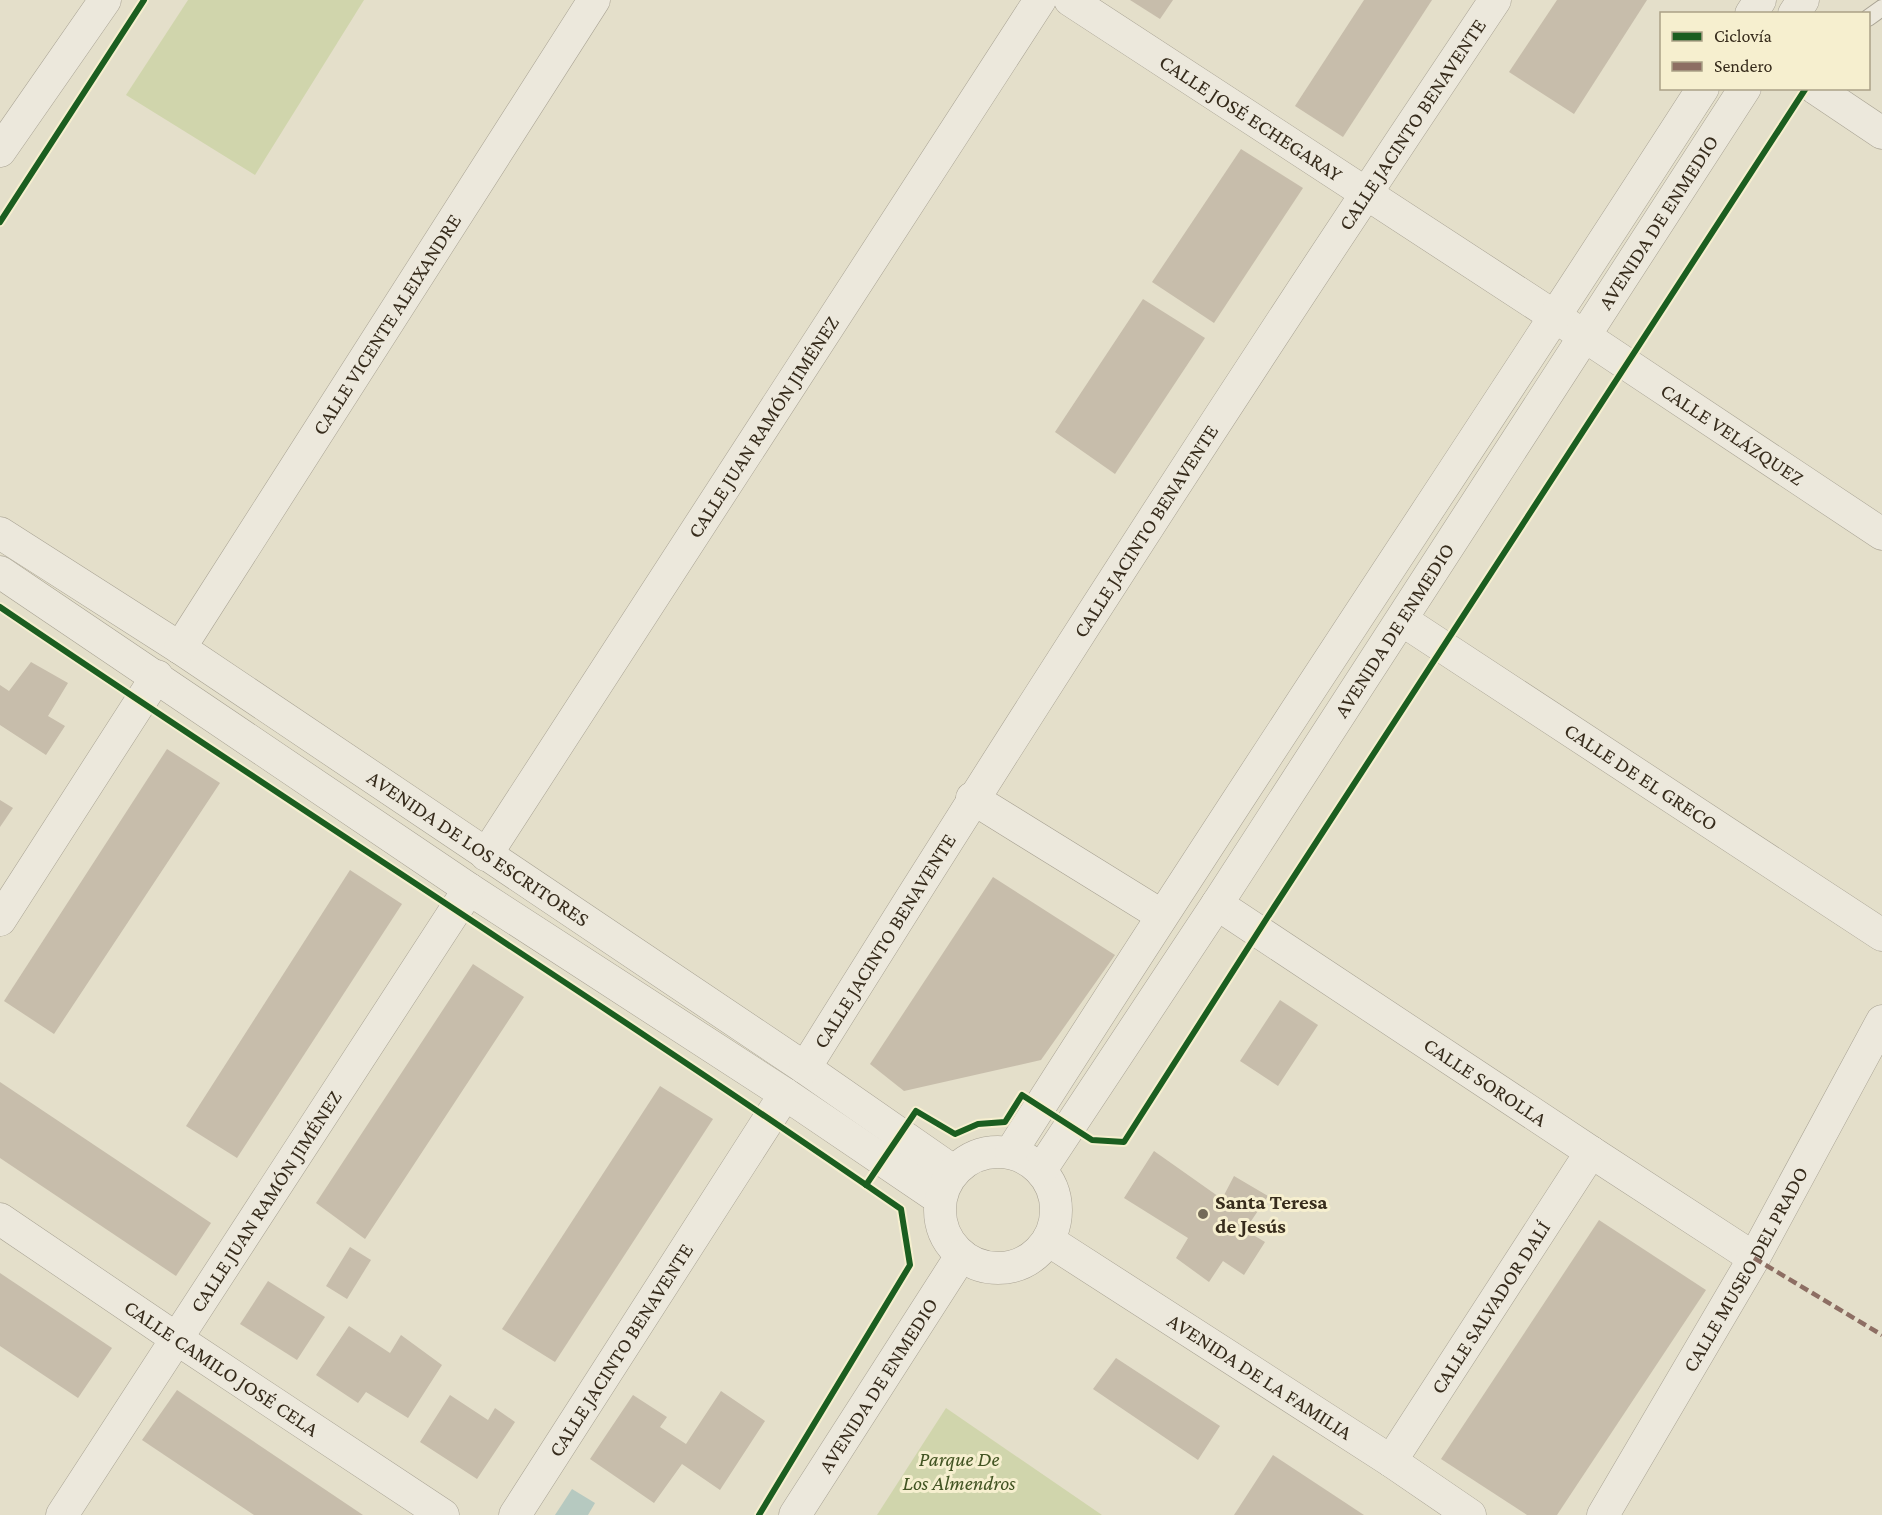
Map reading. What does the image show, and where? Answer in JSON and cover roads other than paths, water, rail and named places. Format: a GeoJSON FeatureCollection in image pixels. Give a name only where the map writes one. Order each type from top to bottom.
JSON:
{"type":"FeatureCollection","features":[{"type":"Feature","properties":{"kind":"street"},"geometry":{"type":"LineString","coordinates":[[0,151],[105,0]]}},
{"type":"Feature","properties":{"kind":"street","name":"CALLE VICENTE ALEIXANDRE"},"geometry":{"type":"LineString","coordinates":[[180,648],[594,0]]}},
{"type":"Feature","properties":{"kind":"street","name":"CALLE JUAN RAMÓN JIMÉNEZ"},"geometry":{"type":"LineString","coordinates":[[486,855],[1040,0]]}},
{"type":"Feature","properties":{"kind":"street","name":"CALLE JOSÉ ECHEGARAY"},"geometry":{"type":"LineString","coordinates":[[1070,0],[1583,336]]}},
{"type":"Feature","properties":{"kind":"street","name":"CALLE JACINTO BENAVENTE"},"geometry":{"type":"LineString","coordinates":[[805,1068],[972,798],[1365,194],[1495,0]]}},
{"type":"Feature","properties":{"kind":"street","name":"AVENIDA DE ENMEDIO"},"geometry":{"type":"LineString","coordinates":[[1011,1152],[1161,915],[1556,318],[1702,90]]}},
{"type":"Feature","properties":{"kind":"street","name":"AVENIDA DE ENMEDIO"},"geometry":{"type":"LineString","coordinates":[[1041,1170],[1402,620],[1744,90]]}},
{"type":"Feature","properties":{"kind":"street"},"geometry":{"type":"LineString","coordinates":[[1818,90],[1882,133]]}},
{"type":"Feature","properties":{"kind":"street","name":"CALLE VELÁZQUEZ"},"geometry":{"type":"LineString","coordinates":[[1583,336],[1882,534]]}},
{"type":"Feature","properties":{"kind":"street","name":"AVENIDA DE LOS ESCRITORES"},"geometry":{"type":"LineString","coordinates":[[0,533],[180,648],[805,1068],[953,1171]]}},
{"type":"Feature","properties":{"kind":"street","name":"AVENIDA DE LOS ESCRITORES"},"geometry":{"type":"LineString","coordinates":[[0,572],[469,889],[785,1094],[940,1199]]}},
{"type":"Feature","properties":{"kind":"street","name":"CALLE DE EL GRECO"},"geometry":{"type":"LineString","coordinates":[[1402,620],[1882,935]]}},
{"type":"Feature","properties":{"kind":"street"},"geometry":{"type":"LineString","coordinates":[[0,920],[157,676]]}},
{"type":"Feature","properties":{"kind":"street"},"geometry":{"type":"LineString","coordinates":[[972,798],[1161,915]]}},
{"type":"Feature","properties":{"kind":"street","name":"CALLE JUAN RAMÓN JIMÉNEZ"},"geometry":{"type":"LineString","coordinates":[[62,1515],[469,889]]}},
{"type":"Feature","properties":{"kind":"street","name":"CALLE SOROLLA"},"geometry":{"type":"LineString","coordinates":[[1217,904],[1754,1258]]}},
{"type":"Feature","properties":{"kind":"street","name":"CALLE MUSEO DEL PRADO"},"geometry":{"type":"LineString","coordinates":[[1603,1515],[1754,1258],[1882,1021]]}},
{"type":"Feature","properties":{"kind":"street","name":"CALLE JACINTO BENAVENTE"},"geometry":{"type":"LineString","coordinates":[[515,1515],[785,1094]]}},
{"type":"Feature","properties":{"kind":"street"},"geometry":{"type":"LineString","coordinates":[[995,1151],[1011,1152],[1027,1159],[1041,1170],[1052,1186],[1056,1204],[1055,1223],[1048,1240],[1036,1254],[1020,1264],[1001,1268],[988,1267],[961,1256],[949,1244],[939,1216],[940,1199],[953,1171],[979,1154],[995,1151]]}},
{"type":"Feature","properties":{"kind":"street","name":"CALLE SALVADOR DALÍ"},"geometry":{"type":"LineString","coordinates":[[1391,1461],[1591,1152]]}},
{"type":"Feature","properties":{"kind":"street","name":"CALLE CAMILO JOSÉ CELA"},"geometry":{"type":"LineString","coordinates":[[0,1220],[443,1515]]}},
{"type":"Feature","properties":{"kind":"street","name":"AVENIDA DE LA FAMILIA"},"geometry":{"type":"LineString","coordinates":[[1048,1240],[1391,1461],[1470,1515]]}},
{"type":"Feature","properties":{"kind":"street","name":"AVENIDA DE ENMEDIO"},"geometry":{"type":"LineString","coordinates":[[795,1515],[961,1256]]}},
{"type":"Feature","properties":{"kind":"lane"},"geometry":{"type":"LineString","coordinates":[[1870,17],[1882,8]]}},
{"type":"Feature","properties":{"kind":"place","name":"Santa Teresa de Jesús"},"geometry":{"type":"Point","coordinates":[1203,1214]}},
{"type":"Feature","properties":{"kind":"park label","name":"Parque De Los Almendros"},"geometry":{"type":"Point","coordinates":[959,1471]}}]}
